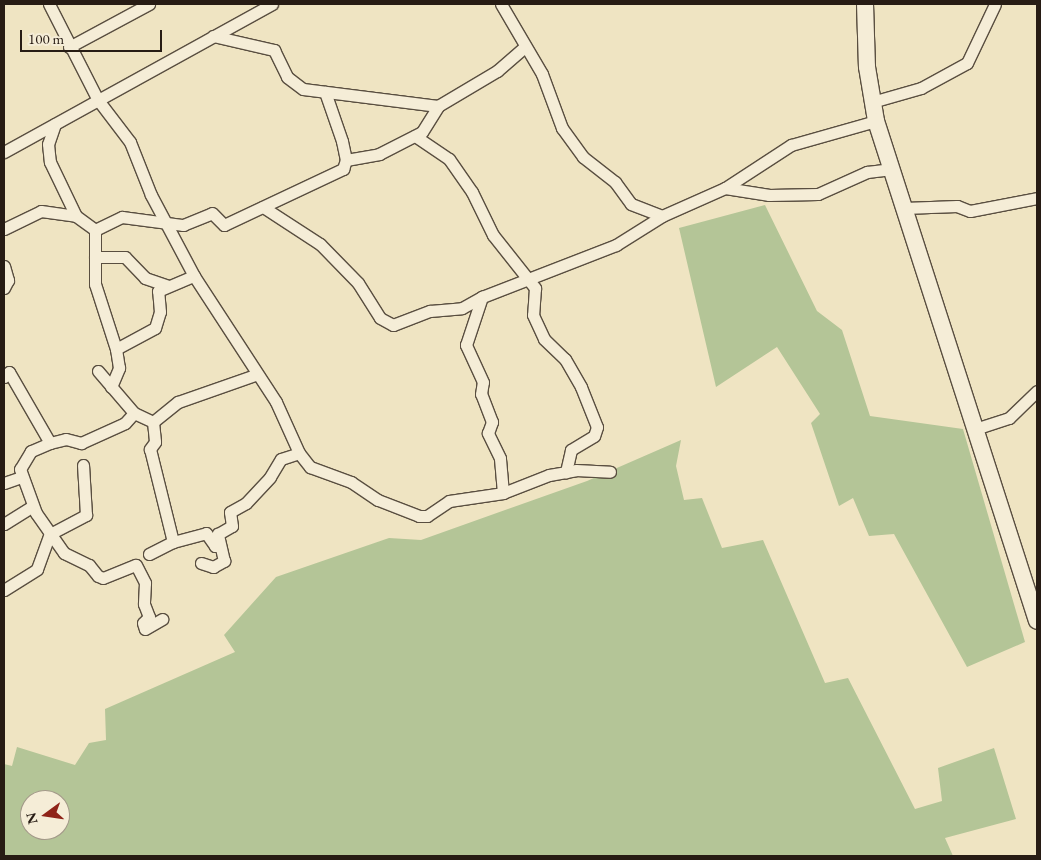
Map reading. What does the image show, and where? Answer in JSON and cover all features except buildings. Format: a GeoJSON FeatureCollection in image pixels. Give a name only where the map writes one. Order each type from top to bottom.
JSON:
{"type":"FeatureCollection","features":[{"type":"Feature","properties":{"kind":"street"},"geometry":{"type":"LineString","coordinates":[[49,4],[69,47],[98,100],[130,142],[165,221],[194,276],[255,375],[276,402],[299,453],[319,472],[351,482],[410,515],[427,516],[450,501],[503,493],[534,479],[566,472],[610,472]]}},
{"type":"Feature","properties":{"kind":"street"},"geometry":{"type":"LineString","coordinates":[[69,47],[149,4]]}},
{"type":"Feature","properties":{"kind":"street"},"geometry":{"type":"LineString","coordinates":[[4,152],[272,4]]}},
{"type":"Feature","properties":{"kind":"street"},"geometry":{"type":"LineString","coordinates":[[501,4],[542,74],[562,128],[583,158],[615,182],[631,204],[662,216]]}},
{"type":"Feature","properties":{"kind":"street"},"geometry":{"type":"LineString","coordinates":[[865,4],[872,102],[876,121],[1037,620]]}},
{"type":"Feature","properties":{"kind":"street"},"geometry":{"type":"LineString","coordinates":[[872,102],[921,88],[967,63],[996,4]]}},
{"type":"Feature","properties":{"kind":"street"},"geometry":{"type":"LineString","coordinates":[[213,36],[274,50],[287,77],[303,89],[438,106]]}},
{"type":"Feature","properties":{"kind":"street"},"geometry":{"type":"LineString","coordinates":[[346,160],[379,154],[415,136],[429,124],[438,106],[490,76],[525,47]]}},
{"type":"Feature","properties":{"kind":"street"},"geometry":{"type":"LineString","coordinates":[[95,230],[122,217],[165,221],[182,225],[212,213],[224,225],[323,181],[344,169],[346,160],[325,92]]}},
{"type":"Feature","properties":{"kind":"street"},"geometry":{"type":"LineString","coordinates":[[263,207],[320,244],[358,284],[380,318],[393,325],[430,311],[462,308],[526,278],[616,245],[662,216],[725,188],[791,145],[876,121]]}},
{"type":"Feature","properties":{"kind":"street"},"geometry":{"type":"LineString","coordinates":[[55,124],[48,144],[50,162],[76,216],[95,230]]}},
{"type":"Feature","properties":{"kind":"street"},"geometry":{"type":"LineString","coordinates":[[415,136],[449,159],[494,235],[535,288],[533,315],[544,339],[565,359],[597,427],[594,436],[571,450],[566,472]]}},
{"type":"Feature","properties":{"kind":"street"},"geometry":{"type":"LineString","coordinates":[[725,188],[769,195],[818,194],[866,172],[890,169]]}},
{"type":"Feature","properties":{"kind":"street"},"geometry":{"type":"LineString","coordinates":[[904,208],[957,206],[970,211],[1037,198]]}},
{"type":"Feature","properties":{"kind":"street"},"geometry":{"type":"LineString","coordinates":[[4,227],[41,211],[76,216]]}},
{"type":"Feature","properties":{"kind":"street"},"geometry":{"type":"LineString","coordinates":[[95,230],[97,292],[116,349],[119,368],[111,387]]}},
{"type":"Feature","properties":{"kind":"street"},"geometry":{"type":"LineString","coordinates":[[95,257],[125,257],[145,278],[168,286]]}},
{"type":"Feature","properties":{"kind":"street"},"geometry":{"type":"LineString","coordinates":[[4,266],[8,280],[4,288]]}},
{"type":"Feature","properties":{"kind":"street"},"geometry":{"type":"LineString","coordinates":[[116,349],[155,328],[160,312],[158,291],[194,276]]}},
{"type":"Feature","properties":{"kind":"street"},"geometry":{"type":"LineString","coordinates":[[482,297],[466,345],[483,382],[481,394],[492,422],[488,433],[500,458],[503,493]]}},
{"type":"Feature","properties":{"kind":"street"},"geometry":{"type":"LineString","coordinates":[[98,371],[134,413],[153,422]]}},
{"type":"Feature","properties":{"kind":"street"},"geometry":{"type":"LineString","coordinates":[[4,377],[9,372],[50,443]]}},
{"type":"Feature","properties":{"kind":"street"},"geometry":{"type":"LineString","coordinates":[[153,422],[178,402],[255,375]]}},
{"type":"Feature","properties":{"kind":"street"},"geometry":{"type":"LineString","coordinates":[[975,429],[1009,418],[1037,391]]}},
{"type":"Feature","properties":{"kind":"street"},"geometry":{"type":"LineString","coordinates":[[134,413],[125,423],[81,443],[66,439],[31,451],[20,469],[21,477],[33,506],[64,554],[89,565],[103,578],[136,565],[145,583],[144,604],[149,617],[143,623],[145,629],[162,620]]}},
{"type":"Feature","properties":{"kind":"street"},"geometry":{"type":"LineString","coordinates":[[153,422],[155,442],[150,449],[173,542]]}},
{"type":"Feature","properties":{"kind":"street"},"geometry":{"type":"LineString","coordinates":[[201,563],[212,567],[224,561],[218,534],[232,526],[230,512],[252,496],[281,459],[299,453]]}},
{"type":"Feature","properties":{"kind":"street"},"geometry":{"type":"LineString","coordinates":[[4,590],[37,569],[50,534],[86,515],[83,465]]}},
{"type":"Feature","properties":{"kind":"street"},"geometry":{"type":"LineString","coordinates":[[4,483],[21,477]]}},
{"type":"Feature","properties":{"kind":"street"},"geometry":{"type":"LineString","coordinates":[[4,524],[33,506]]}},
{"type":"Feature","properties":{"kind":"street"},"geometry":{"type":"LineString","coordinates":[[149,554],[173,542],[206,533],[215,546],[220,546]]}},
{"type":"Feature","properties":{"kind":"green space"},"geometry":{"type":"Polygon","coordinates":[[[765,205],[817,311],[842,330],[870,416],[963,429],[1025,642],[967,667],[894,534],[869,536],[853,498],[839,506],[811,423],[820,414],[777,347],[716,387],[679,228],[765,205]]]}},
{"type":"Feature","properties":{"kind":"green space"},"geometry":{"type":"Polygon","coordinates":[[[681,440],[676,466],[684,500],[702,498],[722,548],[763,540],[825,683],[848,678],[915,809],[942,801],[938,768],[994,748],[1016,819],[945,838],[953,856],[4,856],[4,764],[12,766],[17,747],[75,765],[89,743],[106,740],[105,709],[235,652],[224,635],[276,577],[389,538],[421,540],[587,481],[681,440]]]}}]}
